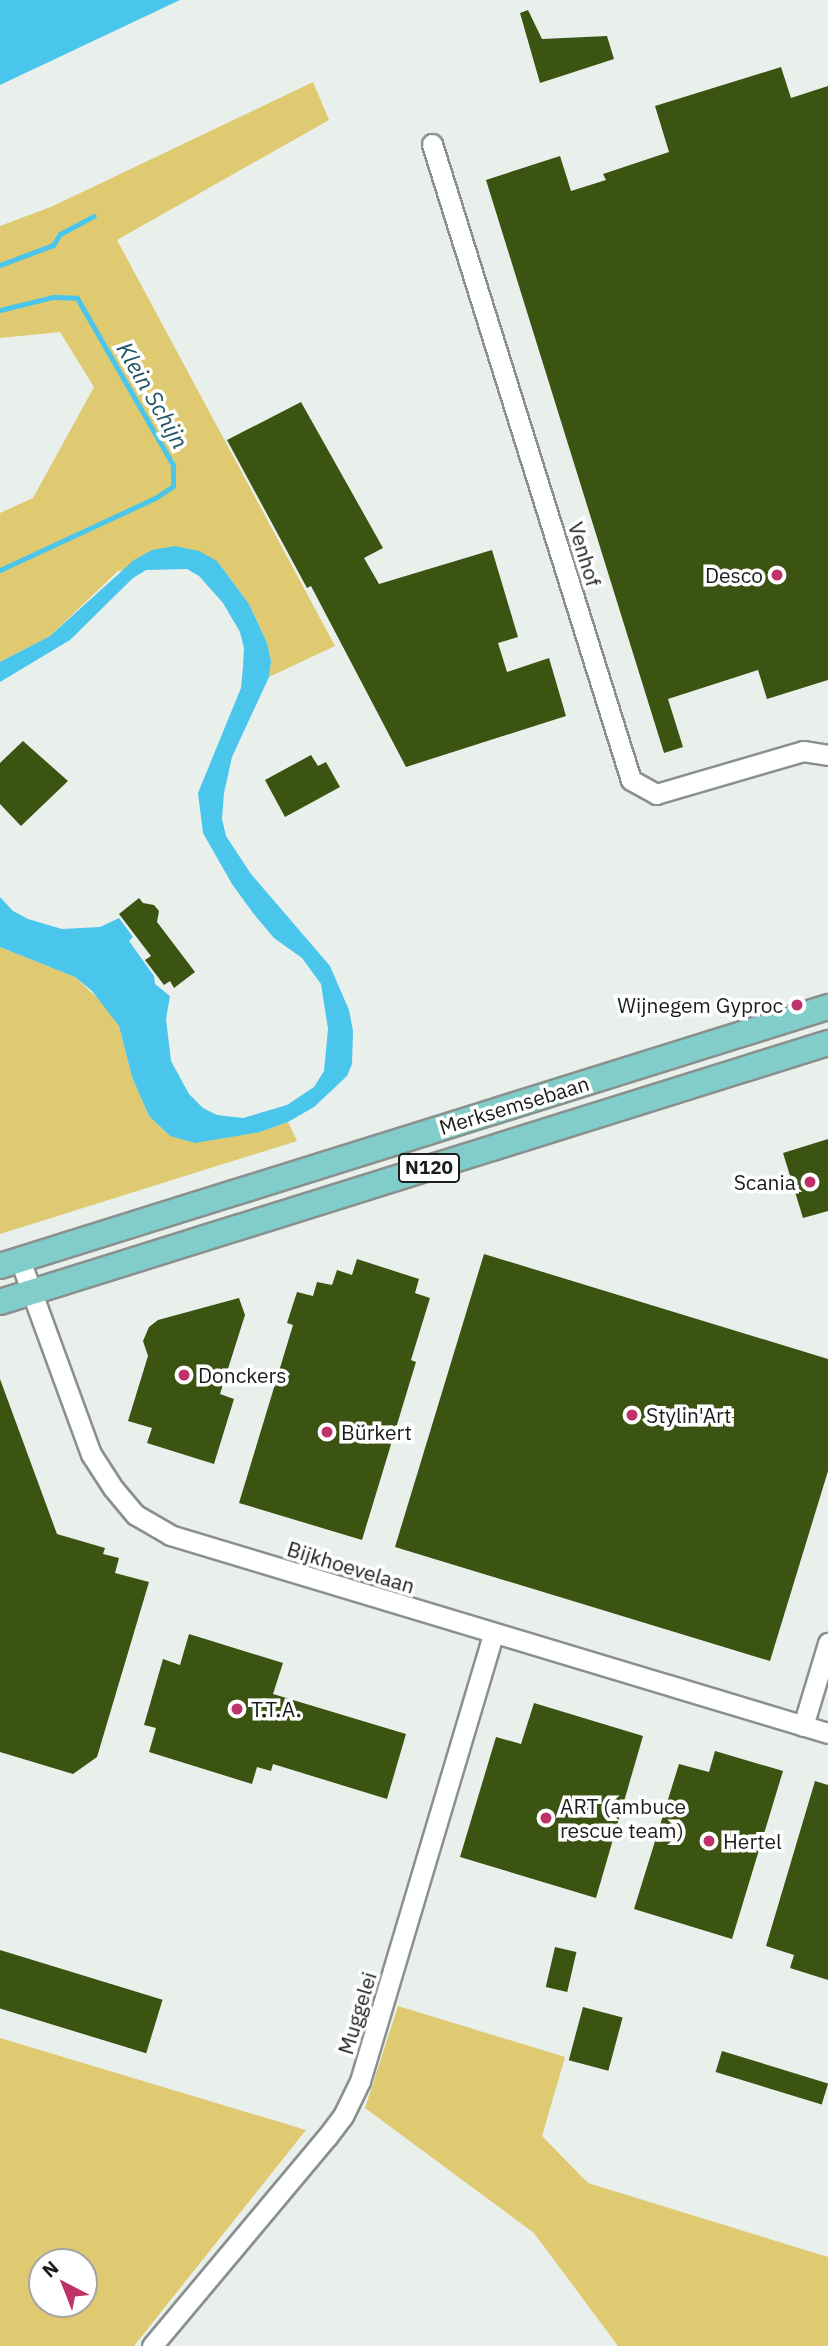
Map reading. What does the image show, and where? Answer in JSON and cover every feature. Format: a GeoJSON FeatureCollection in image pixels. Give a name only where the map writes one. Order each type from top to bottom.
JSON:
{"type":"FeatureCollection","features":[{"type":"Feature","properties":{"kind":"main road","name":"Merksemsebaan"},"geometry":{"type":"LineString","coordinates":[[10,1263],[828,1007]]}},
{"type":"Feature","properties":{"kind":"main road","name":"Merksemsebaan"},"geometry":{"type":"LineString","coordinates":[[0,1302],[828,1043]]}},
{"type":"Feature","properties":{"kind":"street","name":"Venhof"},"geometry":{"type":"LineString","coordinates":[[432,144],[631,780],[656,794],[803,751],[828,755]]}},
{"type":"Feature","properties":{"kind":"street","name":"Bijkhoevelaan"},"geometry":{"type":"LineString","coordinates":[[10,1263],[31,1293],[91,1454],[113,1488],[136,1515],[170,1535],[828,1733]]}},
{"type":"Feature","properties":{"kind":"street","name":"Muggelei"},"geometry":{"type":"LineString","coordinates":[[152,2346],[320,2147],[342,2118],[360,2081],[493,1634]]}},
{"type":"Feature","properties":{"kind":"street"},"geometry":{"type":"LineString","coordinates":[[803,1726],[828,1643]]}},
{"type":"Feature","properties":{"kind":"shaded area"},"geometry":{"type":"Polygon","coordinates":[[[313,82],[329,120],[117,240],[335,646],[269,677],[271,661],[267,643],[249,604],[217,561],[118,571],[50,636],[0,662],[0,513],[33,498],[94,387],[60,332],[0,338],[0,226],[53,206],[313,82]]]}},
{"type":"Feature","properties":{"kind":"shaded area"},"geometry":{"type":"Polygon","coordinates":[[[0,947],[75,977],[109,1009],[119,1026],[132,1077],[149,1116],[170,1136],[260,1132],[288,1122],[297,1141],[0,1234],[0,947]]]}},
{"type":"Feature","properties":{"kind":"shaded area"},"geometry":{"type":"Polygon","coordinates":[[[398,2006],[565,2057],[542,2136],[588,2183],[828,2257],[828,2346],[618,2346],[534,2233],[365,2108],[398,2006]]]}},
{"type":"Feature","properties":{"kind":"shaded area"},"geometry":{"type":"Polygon","coordinates":[[[0,2038],[306,2130],[134,2346],[0,2346],[0,2038]]]}},
{"type":"Feature","properties":{"kind":"water"},"geometry":{"type":"Polygon","coordinates":[[[0,0],[180,0],[0,85],[0,0]]]}},
{"type":"Feature","properties":{"kind":"water"},"geometry":{"type":"Polygon","coordinates":[[[175,546],[199,551],[217,561],[249,604],[267,643],[271,661],[269,677],[232,757],[224,793],[222,819],[226,836],[251,874],[330,966],[349,1010],[353,1031],[352,1064],[347,1076],[314,1107],[288,1122],[260,1132],[195,1143],[170,1136],[149,1116],[132,1077],[119,1026],[92,991],[75,977],[0,947],[0,897],[13,911],[28,919],[62,929],[100,927],[119,918],[133,937],[129,941],[154,976],[155,984],[170,996],[166,1019],[171,1061],[189,1094],[203,1108],[217,1115],[243,1118],[287,1105],[314,1087],[324,1071],[328,1029],[321,984],[302,958],[274,938],[253,913],[232,884],[203,833],[198,793],[241,688],[243,667],[244,648],[240,632],[223,603],[199,576],[187,569],[146,570],[133,578],[70,640],[0,682],[0,662],[50,636],[134,560],[152,550],[175,546]]]}},
{"type":"Feature","properties":{"kind":"building"},"geometry":{"type":"Polygon","coordinates":[[[528,10],[542,39],[607,36],[614,59],[540,83],[520,13],[528,10]]]}},
{"type":"Feature","properties":{"kind":"building"},"geometry":{"type":"Polygon","coordinates":[[[781,67],[791,98],[828,86],[828,680],[767,699],[758,670],[668,699],[683,747],[664,753],[486,180],[560,156],[571,191],[606,180],[603,174],[669,152],[655,106],[781,67]]]}},
{"type":"Feature","properties":{"kind":"building"},"geometry":{"type":"Polygon","coordinates":[[[301,402],[383,548],[364,558],[379,584],[492,550],[518,637],[498,643],[507,672],[549,658],[566,716],[406,767],[311,586],[307,588],[227,440],[301,402]]]}},
{"type":"Feature","properties":{"kind":"building"},"geometry":{"type":"Polygon","coordinates":[[[23,741],[68,781],[21,826],[0,804],[0,763],[23,741]]]}},
{"type":"Feature","properties":{"kind":"building"},"geometry":{"type":"Polygon","coordinates":[[[311,755],[318,766],[326,762],[340,787],[285,817],[265,780],[311,755]]]}},
{"type":"Feature","properties":{"kind":"building"},"geometry":{"type":"Polygon","coordinates":[[[139,898],[143,903],[154,905],[159,911],[157,922],[195,972],[174,988],[170,981],[164,985],[145,960],[151,956],[119,914],[139,898]]]}},
{"type":"Feature","properties":{"kind":"building","name":"Scania"},"geometry":{"type":"Polygon","coordinates":[[[828,1139],[828,1211],[803,1218],[783,1153],[828,1139]]]}},
{"type":"Feature","properties":{"kind":"building","name":"Stylin'Art"},"geometry":{"type":"Polygon","coordinates":[[[484,1254],[828,1359],[828,1471],[770,1661],[395,1547],[484,1254]]]}},
{"type":"Feature","properties":{"kind":"building","name":"Bürkert"},"geometry":{"type":"Polygon","coordinates":[[[357,1259],[419,1279],[415,1293],[430,1298],[411,1360],[416,1362],[362,1540],[239,1503],[293,1325],[287,1323],[297,1292],[313,1296],[317,1282],[332,1285],[337,1270],[352,1275],[357,1259]]]}},
{"type":"Feature","properties":{"kind":"building","name":"Donckers"},"geometry":{"type":"Polygon","coordinates":[[[239,1298],[245,1315],[220,1394],[234,1399],[214,1464],[147,1443],[152,1428],[128,1421],[148,1356],[143,1341],[149,1327],[158,1320],[239,1298]]]}},
{"type":"Feature","properties":{"kind":"building"},"geometry":{"type":"Polygon","coordinates":[[[0,1379],[57,1534],[105,1548],[103,1554],[119,1558],[115,1573],[149,1582],[97,1757],[73,1774],[0,1752],[0,1379]]]}},
{"type":"Feature","properties":{"kind":"building","name":"T.T.A."},"geometry":{"type":"Polygon","coordinates":[[[189,1634],[283,1663],[273,1694],[406,1734],[387,1799],[273,1764],[271,1771],[257,1767],[252,1784],[149,1752],[156,1728],[144,1725],[163,1659],[180,1665],[189,1634]]]}},
{"type":"Feature","properties":{"kind":"building","name":"ART (ambuce rescue team)"},"geometry":{"type":"Polygon","coordinates":[[[534,1703],[643,1736],[596,1898],[460,1857],[496,1737],[521,1744],[534,1703]]]}},
{"type":"Feature","properties":{"kind":"building","name":"Hertel"},"geometry":{"type":"Polygon","coordinates":[[[715,1751],[783,1771],[732,1939],[634,1909],[679,1764],[709,1772],[715,1751]]]}},
{"type":"Feature","properties":{"kind":"building"},"geometry":{"type":"Polygon","coordinates":[[[815,1781],[828,1785],[828,1980],[790,1968],[794,1955],[766,1946],[815,1781]]]}},
{"type":"Feature","properties":{"kind":"building"},"geometry":{"type":"Polygon","coordinates":[[[555,1947],[576,1952],[567,1992],[546,1987],[555,1947]]]}},
{"type":"Feature","properties":{"kind":"building"},"geometry":{"type":"Polygon","coordinates":[[[0,1950],[163,2000],[146,2053],[0,2009],[0,1950]]]}},
{"type":"Feature","properties":{"kind":"building"},"geometry":{"type":"Polygon","coordinates":[[[583,2007],[623,2018],[608,2071],[569,2060],[583,2007]]]}},
{"type":"Feature","properties":{"kind":"building"},"geometry":{"type":"Polygon","coordinates":[[[722,2051],[828,2083],[822,2104],[716,2072],[722,2051]]]}},
{"type":"Feature","properties":{"kind":"waterway","name":"Klein Schijn"},"geometry":{"type":"LineString","coordinates":[[0,265],[53,245],[60,234],[94,216]]}},
{"type":"Feature","properties":{"kind":"waterway","name":"Klein Schijn"},"geometry":{"type":"LineString","coordinates":[[0,310],[53,297],[77,298],[173,465],[173,486],[155,498],[0,570]]}},
{"type":"Feature","properties":{"kind":"place","name":"Desco"},"geometry":{"type":"Point","coordinates":[777,575]}},
{"type":"Feature","properties":{"kind":"place","name":"Wijnegem Gyproc"},"geometry":{"type":"Point","coordinates":[797,1005]}},
{"type":"Feature","properties":{"kind":"place","name":"Scania"},"geometry":{"type":"Point","coordinates":[810,1182]}},
{"type":"Feature","properties":{"kind":"place","name":"Donckers"},"geometry":{"type":"Point","coordinates":[184,1375]}},
{"type":"Feature","properties":{"kind":"place","name":"Stylin'Art"},"geometry":{"type":"Point","coordinates":[632,1415]}},
{"type":"Feature","properties":{"kind":"place","name":"Bürkert"},"geometry":{"type":"Point","coordinates":[327,1432]}},
{"type":"Feature","properties":{"kind":"place","name":"T.T.A."},"geometry":{"type":"Point","coordinates":[237,1709]}},
{"type":"Feature","properties":{"kind":"place","name":"ART (ambuce rescue team)"},"geometry":{"type":"Point","coordinates":[546,1818]}},
{"type":"Feature","properties":{"kind":"place","name":"Hertel"},"geometry":{"type":"Point","coordinates":[709,1841]}}]}
